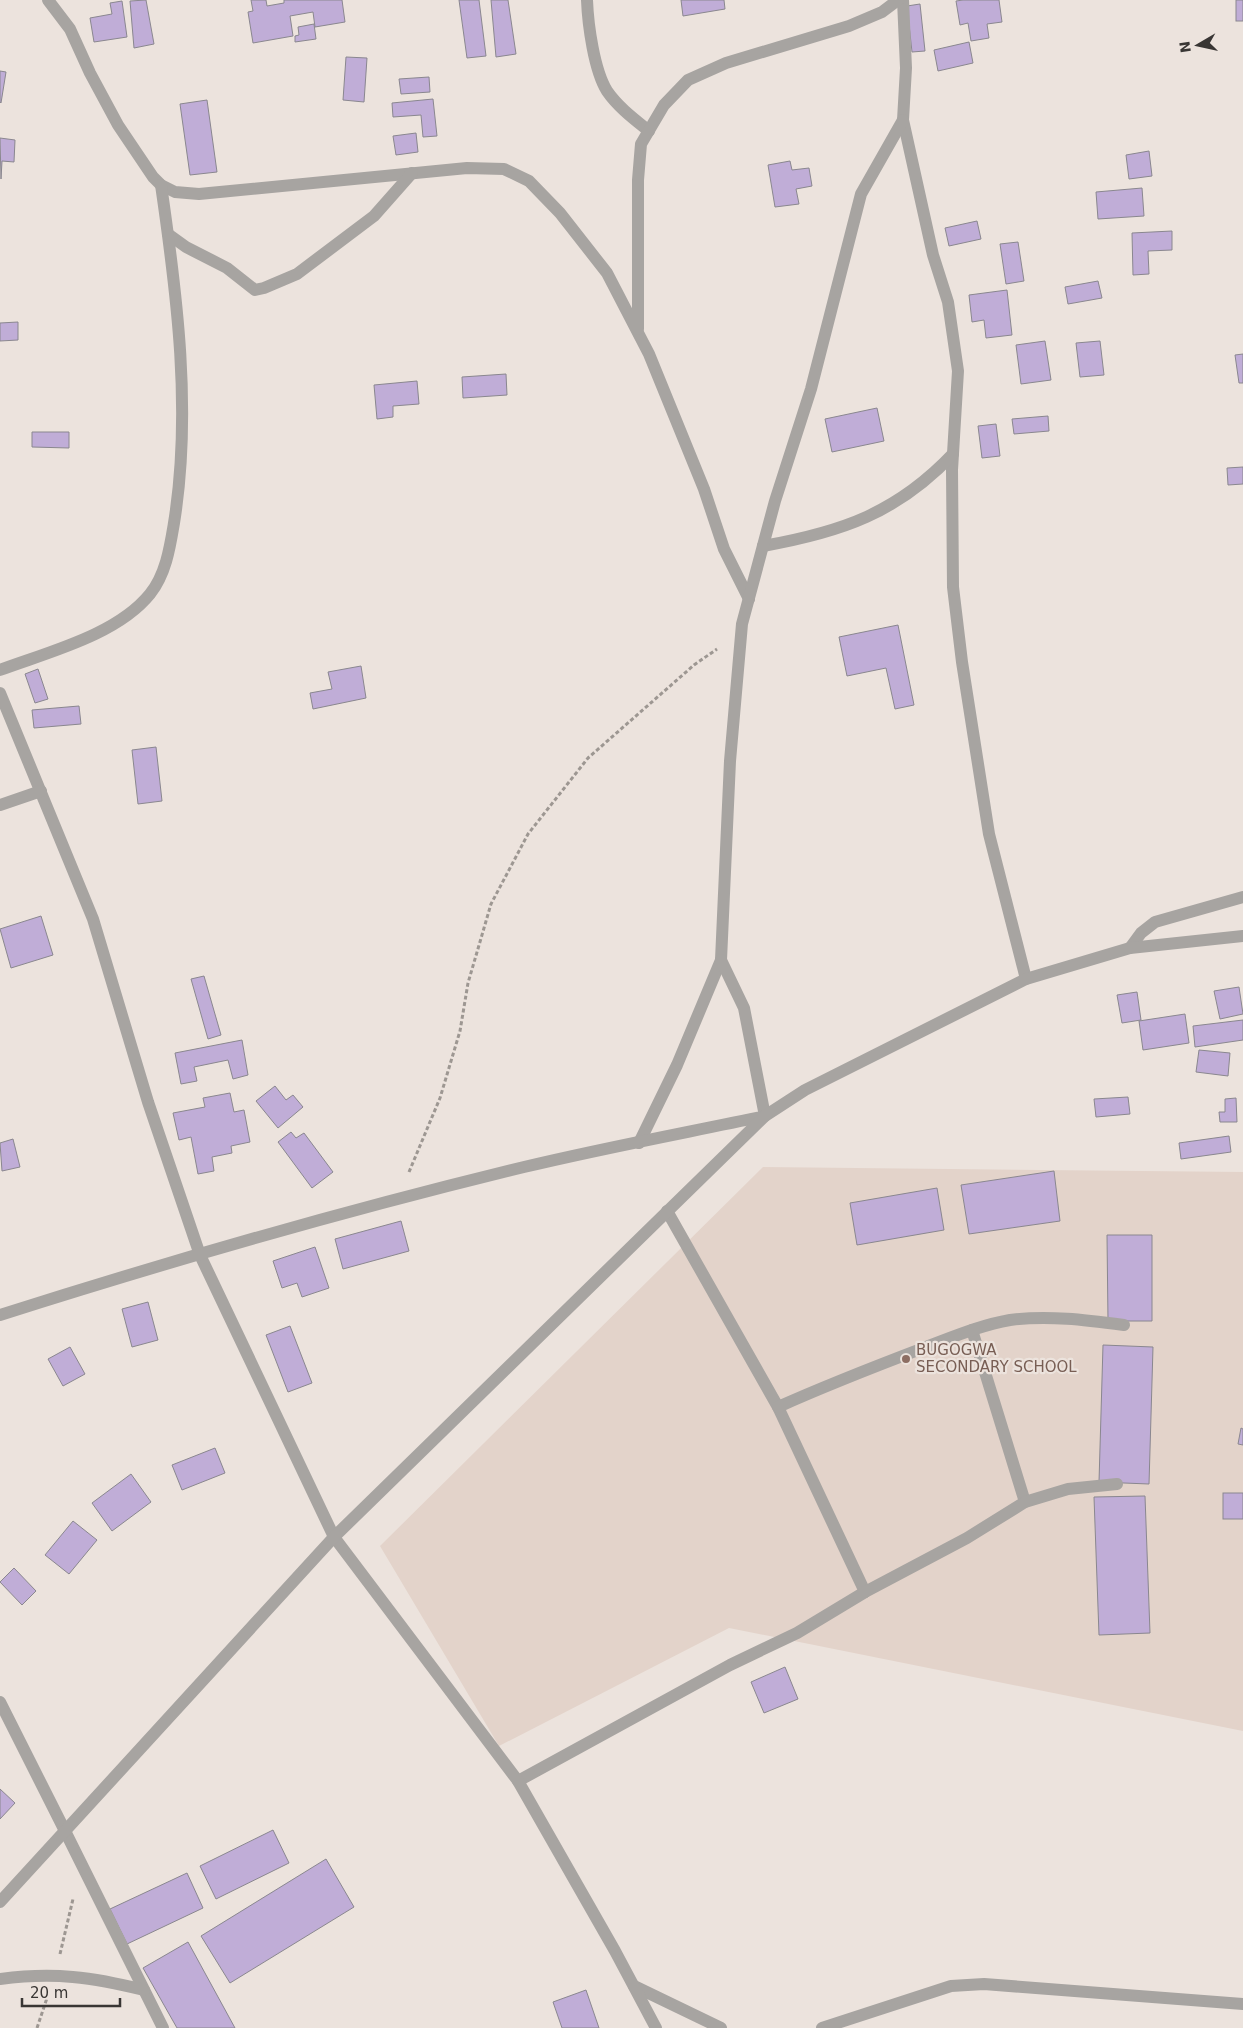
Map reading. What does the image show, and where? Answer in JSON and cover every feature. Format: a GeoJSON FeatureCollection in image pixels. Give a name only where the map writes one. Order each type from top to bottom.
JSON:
{"type":"FeatureCollection","features":[{"type":"Feature","properties":{"kind":"street"},"geometry":{"type":"LineString","coordinates":[[48,0],[70,29],[90,73],[138,156],[160,185],[175,192],[199,194],[467,168],[504,169],[530,181],[560,213],[607,273],[638,332],[704,489],[724,550],[749,599]]}},
{"type":"Feature","properties":{"kind":"street"},"geometry":{"type":"LineString","coordinates":[[587,0],[596,59],[606,90],[626,112],[649,130]]}},
{"type":"Feature","properties":{"kind":"street"},"geometry":{"type":"LineString","coordinates":[[638,332],[638,180],[641,144],[664,105],[688,80],[726,62],[849,26],[882,12],[898,0]]}},
{"type":"Feature","properties":{"kind":"street"},"geometry":{"type":"LineString","coordinates":[[902,0],[906,68],[903,120],[933,255],[948,302],[958,371],[953,454],[953,588],[962,662],[989,834],[1026,979]]}},
{"type":"Feature","properties":{"kind":"street"},"geometry":{"type":"LineString","coordinates":[[639,1143],[677,1065],[721,960],[730,760],[742,631],[763,546],[811,389],[861,194],[903,120]]}},
{"type":"Feature","properties":{"kind":"street"},"geometry":{"type":"LineString","coordinates":[[168,234],[186,247],[227,268],[255,290],[264,288],[297,274],[374,216],[412,172]]}},
{"type":"Feature","properties":{"kind":"street"},"geometry":{"type":"LineString","coordinates":[[0,670],[81,639],[115,623],[150,594],[163,573],[180,482],[181,408],[168,234],[160,185]]}},
{"type":"Feature","properties":{"kind":"street"},"geometry":{"type":"LineString","coordinates":[[763,546],[826,533],[869,518],[904,497],[953,454]]}},
{"type":"Feature","properties":{"kind":"street"},"geometry":{"type":"LineString","coordinates":[[0,693],[93,919],[148,1102],[200,1254],[334,1537],[518,1781],[656,2028]]}},
{"type":"Feature","properties":{"kind":"street"},"geometry":{"type":"LineString","coordinates":[[0,805],[41,791]]}},
{"type":"Feature","properties":{"kind":"street"},"geometry":{"type":"LineString","coordinates":[[1130,948],[1141,933],[1155,922],[1243,896]]}},
{"type":"Feature","properties":{"kind":"street"},"geometry":{"type":"LineString","coordinates":[[0,1902],[334,1537],[764,1116],[805,1090],[1026,979],[1130,948],[1243,936]]}},
{"type":"Feature","properties":{"kind":"street"},"geometry":{"type":"LineString","coordinates":[[721,960],[744,1008],[764,1116]]}},
{"type":"Feature","properties":{"kind":"street"},"geometry":{"type":"LineString","coordinates":[[0,1315],[200,1254],[399,1198],[526,1167],[764,1116]]}},
{"type":"Feature","properties":{"kind":"street"},"geometry":{"type":"LineString","coordinates":[[667,1211],[778,1407],[865,1592]]}},
{"type":"Feature","properties":{"kind":"street"},"geometry":{"type":"LineString","coordinates":[[778,1407],[840,1379],[972,1330],[1009,1320],[1044,1318],[1086,1320],[1124,1325]]}},
{"type":"Feature","properties":{"kind":"street"},"geometry":{"type":"LineString","coordinates":[[972,1330],[1025,1502]]}},
{"type":"Feature","properties":{"kind":"street"},"geometry":{"type":"LineString","coordinates":[[518,1781],[730,1665],[797,1633],[865,1592],[967,1538],[1025,1502],[1068,1489],[1117,1484]]}},
{"type":"Feature","properties":{"kind":"street"},"geometry":{"type":"LineString","coordinates":[[0,1702],[163,2028]]}},
{"type":"Feature","properties":{"kind":"street"},"geometry":{"type":"LineString","coordinates":[[0,1979],[55,1974],[96,1978],[144,1990]]}},
{"type":"Feature","properties":{"kind":"street"},"geometry":{"type":"LineString","coordinates":[[822,2028],[951,1986],[984,1984],[1243,2004]]}},
{"type":"Feature","properties":{"kind":"street"},"geometry":{"type":"LineString","coordinates":[[634,1986],[720,2028]]}},
{"type":"Feature","properties":{"kind":"path"},"geometry":{"type":"LineString","coordinates":[[399,1198],[443,1090],[460,1031],[468,982],[491,904],[528,834],[588,758],[694,665],[742,631]]}},
{"type":"Feature","properties":{"kind":"path"},"geometry":{"type":"LineString","coordinates":[[55,1974],[80,1862]]}},
{"type":"Feature","properties":{"kind":"shaded area","name":"BUGOGWA SECONDARY SCHOOL"},"geometry":{"type":"Polygon","coordinates":[[[763,1167],[1243,1172],[1243,1731],[729,1628],[499,1746],[380,1546],[763,1167]]]}},
{"type":"Feature","properties":{"kind":"building"},"geometry":{"type":"Polygon","coordinates":[[[146,0],[154,44],[134,48],[130,1],[146,0]]]}},
{"type":"Feature","properties":{"kind":"building"},"geometry":{"type":"Polygon","coordinates":[[[251,0],[266,0],[267,6],[284,3],[284,0],[342,0],[345,22],[315,27],[313,12],[290,16],[293,36],[253,43],[248,12],[253,11],[251,0]]]}},
{"type":"Feature","properties":{"kind":"building"},"geometry":{"type":"Polygon","coordinates":[[[459,0],[479,0],[486,56],[467,58],[459,0]]]}},
{"type":"Feature","properties":{"kind":"building"},"geometry":{"type":"Polygon","coordinates":[[[491,0],[508,0],[516,54],[496,57],[491,0]]]}},
{"type":"Feature","properties":{"kind":"building"},"geometry":{"type":"Polygon","coordinates":[[[681,0],[724,0],[725,9],[683,16],[681,0]]]}},
{"type":"Feature","properties":{"kind":"building"},"geometry":{"type":"Polygon","coordinates":[[[999,0],[1002,22],[987,24],[989,38],[971,41],[968,23],[960,25],[956,1],[999,0]]]}},
{"type":"Feature","properties":{"kind":"building"},"geometry":{"type":"Polygon","coordinates":[[[1236,0],[1243,0],[1243,21],[1236,21],[1236,0]]]}},
{"type":"Feature","properties":{"kind":"building"},"geometry":{"type":"Polygon","coordinates":[[[122,1],[127,37],[94,42],[90,18],[112,14],[110,3],[122,1]]]}},
{"type":"Feature","properties":{"kind":"building"},"geometry":{"type":"Polygon","coordinates":[[[920,4],[925,51],[912,52],[907,6],[920,4]]]}},
{"type":"Feature","properties":{"kind":"building"},"geometry":{"type":"Polygon","coordinates":[[[314,24],[316,39],[295,42],[295,36],[299,35],[298,27],[314,24]]]}},
{"type":"Feature","properties":{"kind":"building"},"geometry":{"type":"Polygon","coordinates":[[[969,42],[973,63],[938,71],[934,50],[969,42]]]}},
{"type":"Feature","properties":{"kind":"building"},"geometry":{"type":"Polygon","coordinates":[[[346,57],[367,58],[364,102],[343,100],[346,57]]]}},
{"type":"Feature","properties":{"kind":"building"},"geometry":{"type":"Polygon","coordinates":[[[0,71],[6,72],[1,103],[0,102],[0,71]]]}},
{"type":"Feature","properties":{"kind":"building"},"geometry":{"type":"Polygon","coordinates":[[[429,77],[430,92],[401,94],[399,79],[429,77]]]}},
{"type":"Feature","properties":{"kind":"building"},"geometry":{"type":"Polygon","coordinates":[[[433,99],[437,136],[423,137],[421,115],[393,117],[392,103],[433,99]]]}},
{"type":"Feature","properties":{"kind":"building"},"geometry":{"type":"Polygon","coordinates":[[[207,100],[217,172],[190,175],[180,104],[207,100]]]}},
{"type":"Feature","properties":{"kind":"building"},"geometry":{"type":"Polygon","coordinates":[[[416,133],[418,152],[396,155],[393,136],[416,133]]]}},
{"type":"Feature","properties":{"kind":"building"},"geometry":{"type":"Polygon","coordinates":[[[0,138],[15,140],[14,162],[2,161],[1,179],[0,138]]]}},
{"type":"Feature","properties":{"kind":"building"},"geometry":{"type":"Polygon","coordinates":[[[1149,151],[1152,176],[1129,179],[1126,155],[1149,151]]]}},
{"type":"Feature","properties":{"kind":"building"},"geometry":{"type":"Polygon","coordinates":[[[790,161],[792,170],[809,168],[812,186],[796,189],[799,204],[775,207],[768,165],[790,161]]]}},
{"type":"Feature","properties":{"kind":"building"},"geometry":{"type":"Polygon","coordinates":[[[1142,188],[1144,216],[1098,219],[1096,192],[1142,188]]]}},
{"type":"Feature","properties":{"kind":"building"},"geometry":{"type":"Polygon","coordinates":[[[977,221],[981,239],[949,246],[945,228],[977,221]]]}},
{"type":"Feature","properties":{"kind":"building"},"geometry":{"type":"Polygon","coordinates":[[[1172,231],[1172,250],[1148,251],[1149,274],[1133,275],[1132,233],[1172,231]]]}},
{"type":"Feature","properties":{"kind":"building"},"geometry":{"type":"Polygon","coordinates":[[[1018,242],[1024,281],[1006,284],[1000,244],[1018,242]]]}},
{"type":"Feature","properties":{"kind":"building"},"geometry":{"type":"Polygon","coordinates":[[[1098,281],[1102,298],[1068,304],[1065,287],[1098,281]]]}},
{"type":"Feature","properties":{"kind":"building"},"geometry":{"type":"Polygon","coordinates":[[[1007,290],[1012,335],[986,338],[984,320],[972,322],[969,295],[1007,290]]]}},
{"type":"Feature","properties":{"kind":"building"},"geometry":{"type":"Polygon","coordinates":[[[18,322],[18,340],[0,341],[0,323],[18,322]]]}},
{"type":"Feature","properties":{"kind":"building"},"geometry":{"type":"Polygon","coordinates":[[[1045,341],[1051,380],[1021,384],[1016,345],[1045,341]]]}},
{"type":"Feature","properties":{"kind":"building"},"geometry":{"type":"Polygon","coordinates":[[[1100,341],[1104,375],[1080,377],[1076,343],[1100,341]]]}},
{"type":"Feature","properties":{"kind":"building"},"geometry":{"type":"Polygon","coordinates":[[[1243,354],[1243,383],[1239,383],[1235,355],[1243,354]]]}},
{"type":"Feature","properties":{"kind":"building"},"geometry":{"type":"Polygon","coordinates":[[[506,374],[507,395],[463,398],[462,377],[506,374]]]}},
{"type":"Feature","properties":{"kind":"building"},"geometry":{"type":"Polygon","coordinates":[[[417,381],[419,404],[393,406],[393,417],[377,419],[374,385],[417,381]]]}},
{"type":"Feature","properties":{"kind":"building"},"geometry":{"type":"Polygon","coordinates":[[[877,408],[884,441],[832,452],[825,419],[877,408]]]}},
{"type":"Feature","properties":{"kind":"building"},"geometry":{"type":"Polygon","coordinates":[[[1048,416],[1049,431],[1014,434],[1012,419],[1048,416]]]}},
{"type":"Feature","properties":{"kind":"building"},"geometry":{"type":"Polygon","coordinates":[[[996,424],[1000,456],[982,458],[978,426],[996,424]]]}},
{"type":"Feature","properties":{"kind":"building"},"geometry":{"type":"Polygon","coordinates":[[[32,432],[69,432],[69,448],[32,447],[32,432]]]}},
{"type":"Feature","properties":{"kind":"building"},"geometry":{"type":"Polygon","coordinates":[[[1243,467],[1243,484],[1228,485],[1227,468],[1243,467]]]}},
{"type":"Feature","properties":{"kind":"building"},"geometry":{"type":"Polygon","coordinates":[[[898,625],[914,705],[895,709],[886,668],[847,676],[839,637],[898,625]]]}},
{"type":"Feature","properties":{"kind":"building"},"geometry":{"type":"Polygon","coordinates":[[[361,666],[366,698],[313,709],[310,693],[332,689],[328,672],[361,666]]]}},
{"type":"Feature","properties":{"kind":"building"},"geometry":{"type":"Polygon","coordinates":[[[38,669],[48,699],[35,703],[25,674],[38,669]]]}},
{"type":"Feature","properties":{"kind":"building"},"geometry":{"type":"Polygon","coordinates":[[[79,706],[81,724],[34,728],[32,710],[79,706]]]}},
{"type":"Feature","properties":{"kind":"building"},"geometry":{"type":"Polygon","coordinates":[[[156,747],[162,801],[138,804],[132,750],[156,747]]]}},
{"type":"Feature","properties":{"kind":"building"},"geometry":{"type":"Polygon","coordinates":[[[41,916],[53,955],[11,968],[0,929],[41,916]]]}},
{"type":"Feature","properties":{"kind":"building"},"geometry":{"type":"Polygon","coordinates":[[[204,976],[221,1035],[208,1039],[191,979],[204,976]]]}},
{"type":"Feature","properties":{"kind":"building"},"geometry":{"type":"Polygon","coordinates":[[[1239,987],[1243,1014],[1220,1019],[1214,991],[1239,987]]]}},
{"type":"Feature","properties":{"kind":"building"},"geometry":{"type":"Polygon","coordinates":[[[1137,992],[1141,1020],[1122,1023],[1117,995],[1137,992]]]}},
{"type":"Feature","properties":{"kind":"building"},"geometry":{"type":"Polygon","coordinates":[[[1185,1014],[1189,1043],[1143,1050],[1139,1021],[1185,1014]]]}},
{"type":"Feature","properties":{"kind":"building"},"geometry":{"type":"Polygon","coordinates":[[[1243,1020],[1243,1040],[1195,1047],[1193,1026],[1243,1020]]]}},
{"type":"Feature","properties":{"kind":"building"},"geometry":{"type":"Polygon","coordinates":[[[242,1040],[248,1075],[233,1079],[228,1060],[194,1067],[197,1081],[181,1084],[175,1053],[242,1040]]]}},
{"type":"Feature","properties":{"kind":"building"},"geometry":{"type":"Polygon","coordinates":[[[1199,1050],[1230,1053],[1228,1076],[1196,1072],[1199,1050]]]}},
{"type":"Feature","properties":{"kind":"building"},"geometry":{"type":"Polygon","coordinates":[[[275,1086],[286,1100],[293,1095],[303,1107],[278,1128],[256,1101],[275,1086]]]}},
{"type":"Feature","properties":{"kind":"building"},"geometry":{"type":"Polygon","coordinates":[[[230,1093],[234,1112],[244,1110],[250,1142],[231,1146],[232,1153],[212,1157],[214,1171],[198,1174],[191,1137],[179,1140],[173,1113],[205,1107],[203,1098],[230,1093]]]}},
{"type":"Feature","properties":{"kind":"building"},"geometry":{"type":"Polygon","coordinates":[[[1128,1097],[1130,1114],[1096,1117],[1094,1099],[1128,1097]]]}},
{"type":"Feature","properties":{"kind":"building"},"geometry":{"type":"Polygon","coordinates":[[[1236,1098],[1237,1122],[1220,1122],[1219,1112],[1225,1112],[1225,1099],[1236,1098]]]}},
{"type":"Feature","properties":{"kind":"building"},"geometry":{"type":"Polygon","coordinates":[[[291,1132],[296,1138],[304,1133],[333,1172],[312,1188],[278,1142],[291,1132]]]}},
{"type":"Feature","properties":{"kind":"building"},"geometry":{"type":"Polygon","coordinates":[[[1229,1136],[1231,1152],[1181,1159],[1179,1143],[1229,1136]]]}},
{"type":"Feature","properties":{"kind":"building"},"geometry":{"type":"Polygon","coordinates":[[[13,1139],[20,1167],[2,1171],[0,1143],[13,1139]]]}},
{"type":"Feature","properties":{"kind":"building"},"geometry":{"type":"Polygon","coordinates":[[[1054,1171],[1060,1221],[969,1234],[961,1185],[1054,1171]]]}},
{"type":"Feature","properties":{"kind":"building"},"geometry":{"type":"Polygon","coordinates":[[[937,1188],[944,1230],[857,1245],[850,1203],[937,1188]]]}},
{"type":"Feature","properties":{"kind":"building"},"geometry":{"type":"Polygon","coordinates":[[[401,1221],[409,1251],[343,1269],[335,1239],[401,1221]]]}},
{"type":"Feature","properties":{"kind":"building"},"geometry":{"type":"Polygon","coordinates":[[[1107,1235],[1152,1235],[1152,1321],[1108,1321],[1107,1235]]]}},
{"type":"Feature","properties":{"kind":"building"},"geometry":{"type":"Polygon","coordinates":[[[315,1247],[329,1288],[302,1297],[297,1283],[282,1288],[273,1261],[315,1247]]]}},
{"type":"Feature","properties":{"kind":"building"},"geometry":{"type":"Polygon","coordinates":[[[148,1302],[158,1340],[132,1347],[122,1309],[148,1302]]]}},
{"type":"Feature","properties":{"kind":"building"},"geometry":{"type":"Polygon","coordinates":[[[290,1326],[312,1383],[288,1392],[266,1335],[290,1326]]]}},
{"type":"Feature","properties":{"kind":"building"},"geometry":{"type":"Polygon","coordinates":[[[1103,1345],[1153,1347],[1149,1484],[1099,1482],[1103,1345]]]}},
{"type":"Feature","properties":{"kind":"building"},"geometry":{"type":"Polygon","coordinates":[[[70,1347],[85,1374],[63,1386],[48,1359],[70,1347]]]}},
{"type":"Feature","properties":{"kind":"building"},"geometry":{"type":"Polygon","coordinates":[[[1241,1428],[1243,1429],[1243,1445],[1238,1444],[1241,1428]]]}},
{"type":"Feature","properties":{"kind":"building"},"geometry":{"type":"Polygon","coordinates":[[[215,1448],[225,1473],[182,1490],[172,1465],[215,1448]]]}},
{"type":"Feature","properties":{"kind":"building"},"geometry":{"type":"Polygon","coordinates":[[[131,1474],[151,1502],[112,1531],[92,1503],[131,1474]]]}},
{"type":"Feature","properties":{"kind":"building"},"geometry":{"type":"Polygon","coordinates":[[[1223,1493],[1243,1493],[1243,1519],[1223,1519],[1223,1493]]]}},
{"type":"Feature","properties":{"kind":"building"},"geometry":{"type":"Polygon","coordinates":[[[1145,1496],[1150,1633],[1099,1635],[1094,1497],[1145,1496]]]}},
{"type":"Feature","properties":{"kind":"building"},"geometry":{"type":"Polygon","coordinates":[[[73,1521],[97,1540],[69,1574],[45,1555],[73,1521]]]}},
{"type":"Feature","properties":{"kind":"building"},"geometry":{"type":"Polygon","coordinates":[[[14,1568],[36,1591],[22,1605],[0,1582],[14,1568]]]}},
{"type":"Feature","properties":{"kind":"building"},"geometry":{"type":"Polygon","coordinates":[[[785,1667],[798,1699],[764,1713],[751,1682],[785,1667]]]}},
{"type":"Feature","properties":{"kind":"building"},"geometry":{"type":"Polygon","coordinates":[[[0,1789],[15,1803],[0,1819],[0,1789]]]}},
{"type":"Feature","properties":{"kind":"building"},"geometry":{"type":"Polygon","coordinates":[[[273,1830],[289,1863],[216,1899],[200,1866],[273,1830]]]}},
{"type":"Feature","properties":{"kind":"building"},"geometry":{"type":"Polygon","coordinates":[[[326,1859],[354,1907],[230,1983],[201,1936],[326,1859]]]}},
{"type":"Feature","properties":{"kind":"building"},"geometry":{"type":"Polygon","coordinates":[[[187,1873],[203,1908],[127,1944],[110,1909],[187,1873]]]}},
{"type":"Feature","properties":{"kind":"building"},"geometry":{"type":"Polygon","coordinates":[[[188,1942],[235,2028],[177,2028],[143,1968],[188,1942]]]}},
{"type":"Feature","properties":{"kind":"building"},"geometry":{"type":"Polygon","coordinates":[[[586,1990],[599,2028],[562,2028],[553,2002],[586,1990]]]}},
{"type":"Feature","properties":{"kind":"place","name":"BUGOGWA SECONDARY SCHOOL"},"geometry":{"type":"Point","coordinates":[906,1359]}}]}
